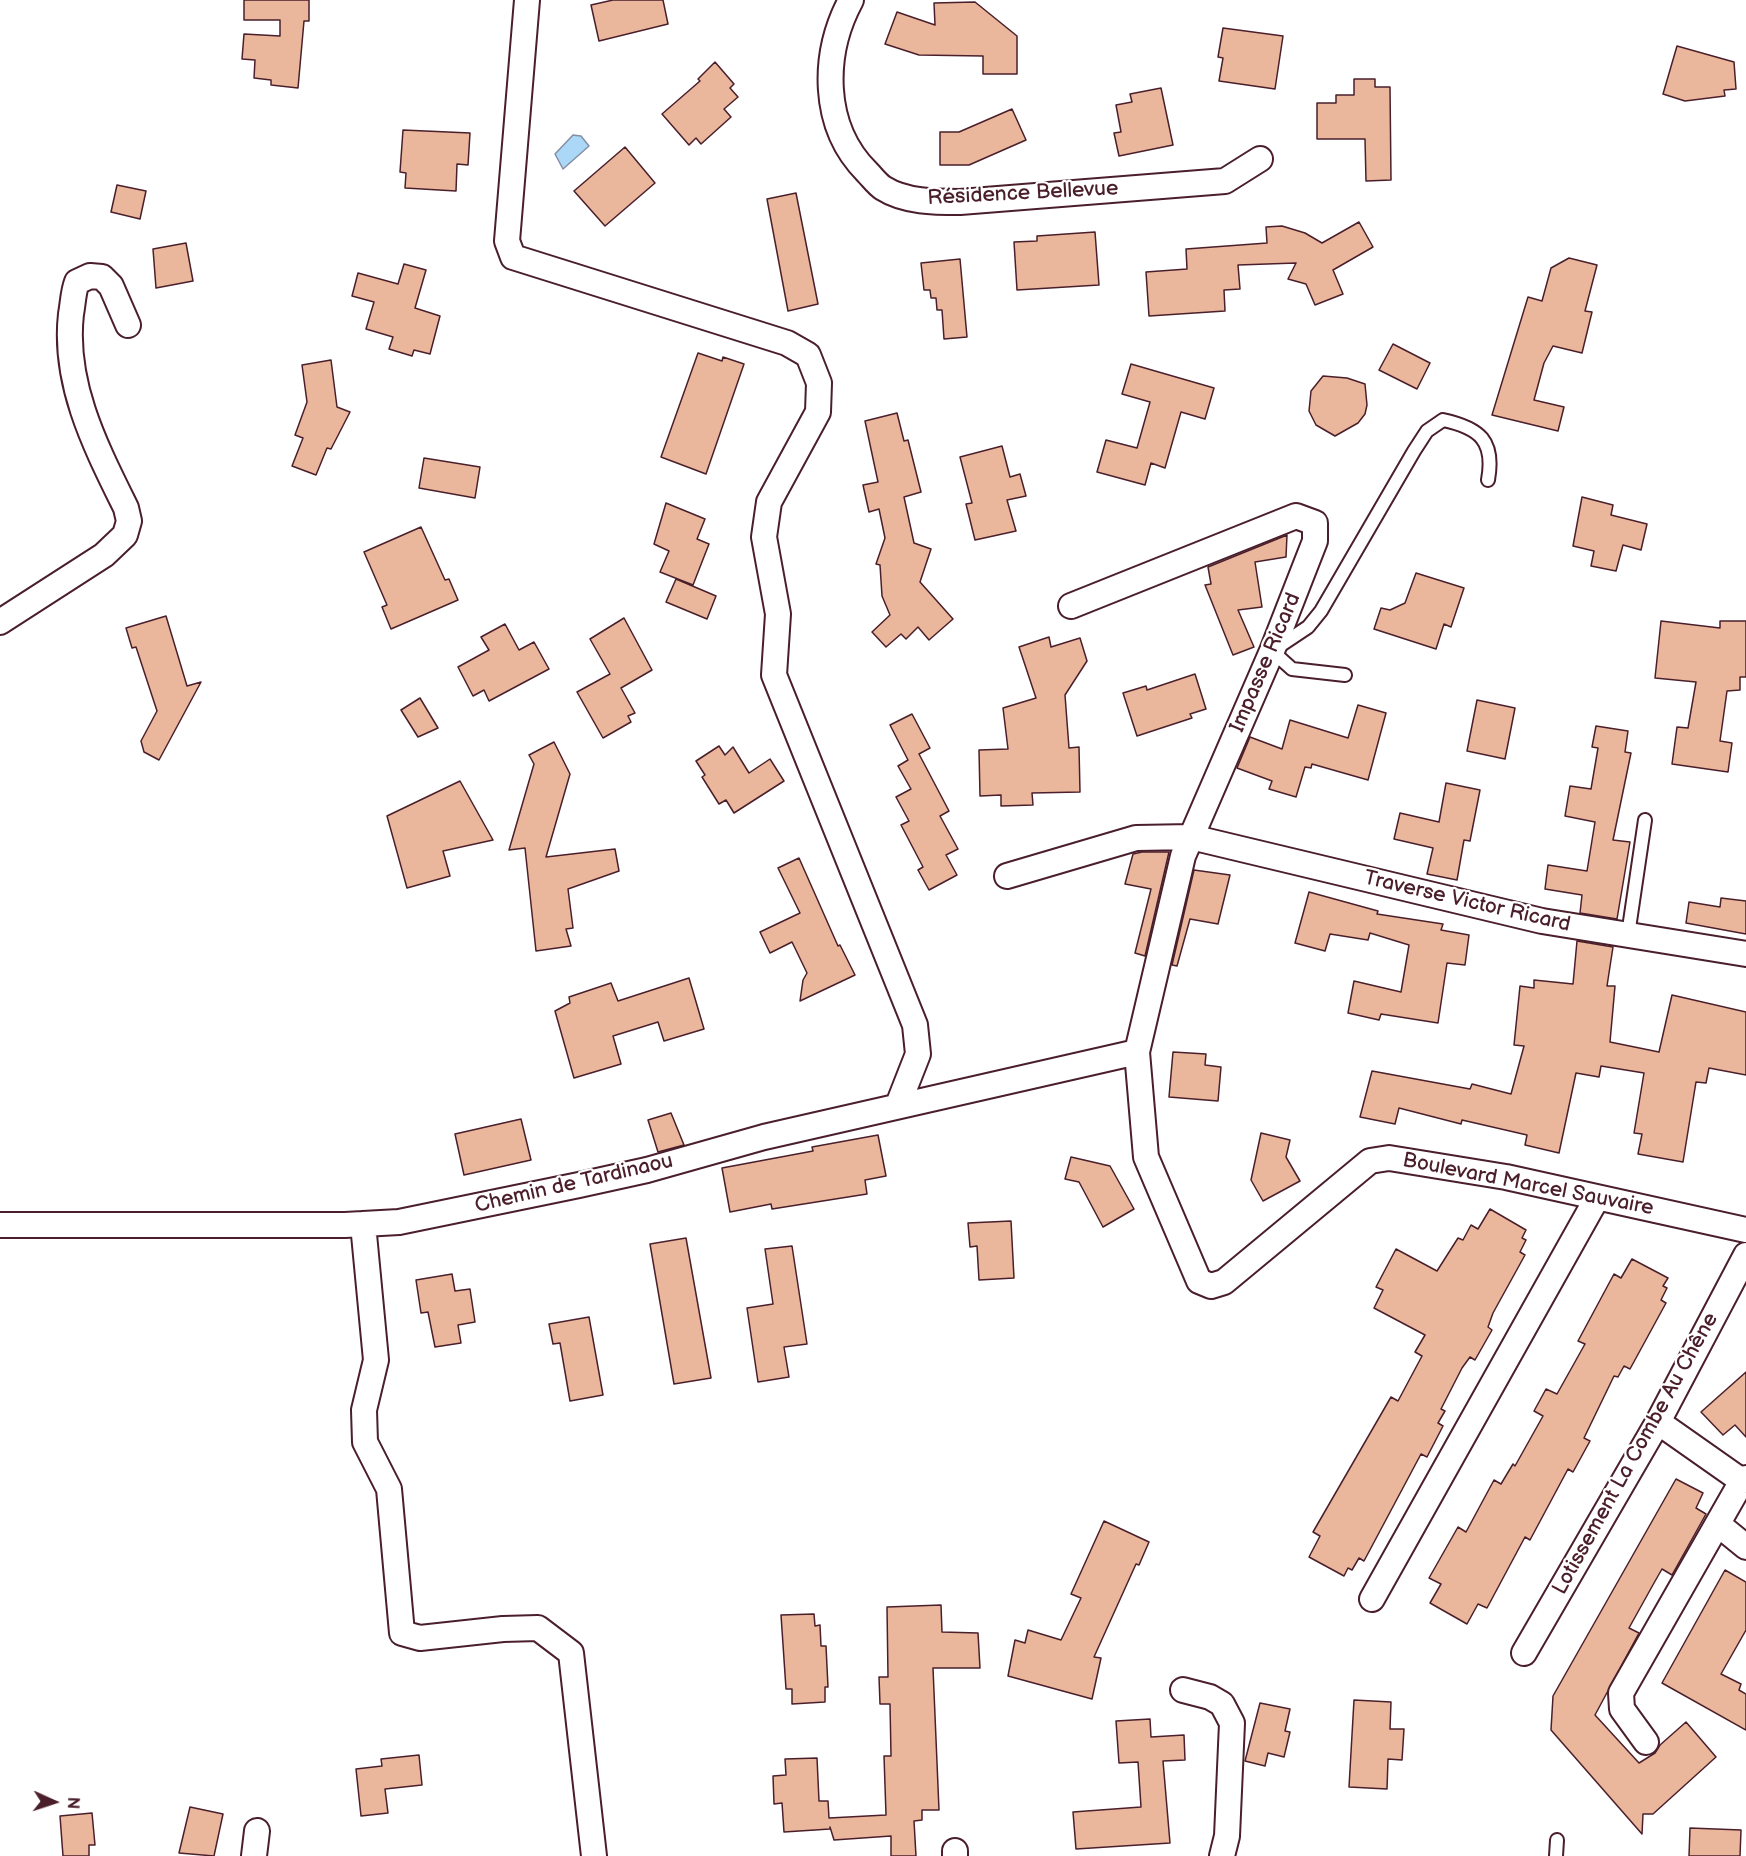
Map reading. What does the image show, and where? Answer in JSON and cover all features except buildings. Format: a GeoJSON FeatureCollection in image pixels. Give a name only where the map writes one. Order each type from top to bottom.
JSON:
{"type":"FeatureCollection","features":[{"type":"Feature","properties":{"kind":"street"},"geometry":{"type":"LineString","coordinates":[[527,0],[507,241],[513,257],[787,343],[808,355],[819,383],[818,412],[769,502],[764,537],[778,614],[774,675],[915,1024],[918,1054],[898,1105]]}},
{"type":"Feature","properties":{"kind":"street","name":"Résidence Bellevue"},"geometry":{"type":"LineString","coordinates":[[851,0],[842,18],[832,50],[830,88],[837,126],[853,159],[883,188],[922,201],[960,202],[1225,181],[1260,159]]}},
{"type":"Feature","properties":{"kind":"street"},"geometry":{"type":"LineString","coordinates":[[0,622],[104,555],[125,535],[129,521],[126,508],[86,422],[71,367],[70,328],[77,282],[90,276],[102,277],[111,286],[128,325]]}},
{"type":"Feature","properties":{"kind":"street","name":"Impasse Ricard"},"geometry":{"type":"LineString","coordinates":[[1071,606],[1296,516],[1314,523],[1315,541],[1272,651],[1183,856],[1137,1052]]}},
{"type":"Feature","properties":{"kind":"street","name":"Traverse Victor Ricard"},"geometry":{"type":"LineString","coordinates":[[1007,876],[1136,838],[1191,837],[1542,921],[1746,954]]}},
{"type":"Feature","properties":{"kind":"street","name":"Chemin de Tardinaou"},"geometry":{"type":"LineString","coordinates":[[0,1225],[399,1222],[602,1180],[764,1137],[1137,1052]]}},
{"type":"Feature","properties":{"kind":"street","name":"Boulevard Marcel Sauvaire"},"geometry":{"type":"LineString","coordinates":[[1137,1052],[1146,1157],[1199,1281],[1211,1286],[1224,1282],[1370,1161],[1389,1158],[1506,1177],[1746,1230]]}},
{"type":"Feature","properties":{"kind":"street"},"geometry":{"type":"LineString","coordinates":[[1372,1599],[1597,1198]]}},
{"type":"Feature","properties":{"kind":"street"},"geometry":{"type":"LineString","coordinates":[[363,1224],[376,1360],[363,1410],[365,1443],[389,1489],[402,1633],[420,1638],[504,1629],[538,1628],[572,1653],[594,1856]]}},
{"type":"Feature","properties":{"kind":"street","name":"Lotissement La Combe Au Chêne"},"geometry":{"type":"LineString","coordinates":[[1524,1653],[1658,1422],[1746,1255]]}},
{"type":"Feature","properties":{"kind":"street"},"geometry":{"type":"LineString","coordinates":[[1646,1742],[1622,1709],[1621,1693],[1744,1479],[1658,1422]]}},
{"type":"Feature","properties":{"kind":"street"},"geometry":{"type":"LineString","coordinates":[[1719,1525],[1746,1547]]}},
{"type":"Feature","properties":{"kind":"street"},"geometry":{"type":"LineString","coordinates":[[1183,1690],[1210,1697],[1222,1704],[1232,1723],[1227,1836],[1222,1856]]}},
{"type":"Feature","properties":{"kind":"street"},"geometry":{"type":"LineString","coordinates":[[254,1856],[257,1831]]}},
{"type":"Feature","properties":{"kind":"lane"},"geometry":{"type":"LineString","coordinates":[[1345,675],[1292,669],[1272,651],[1308,627],[1320,611],[1427,431],[1443,420],[1474,432],[1487,444],[1492,460],[1488,480]]}},
{"type":"Feature","properties":{"kind":"lane"},"geometry":{"type":"LineString","coordinates":[[1628,935],[1645,820]]}},
{"type":"Feature","properties":{"kind":"lane"},"geometry":{"type":"LineString","coordinates":[[1556,1856],[1557,1840]]}},
{"type":"Feature","properties":{"kind":"water"},"geometry":{"type":"Polygon","coordinates":[[[573,135],[581,136],[589,146],[563,169],[555,154],[573,135]]]}}]}
